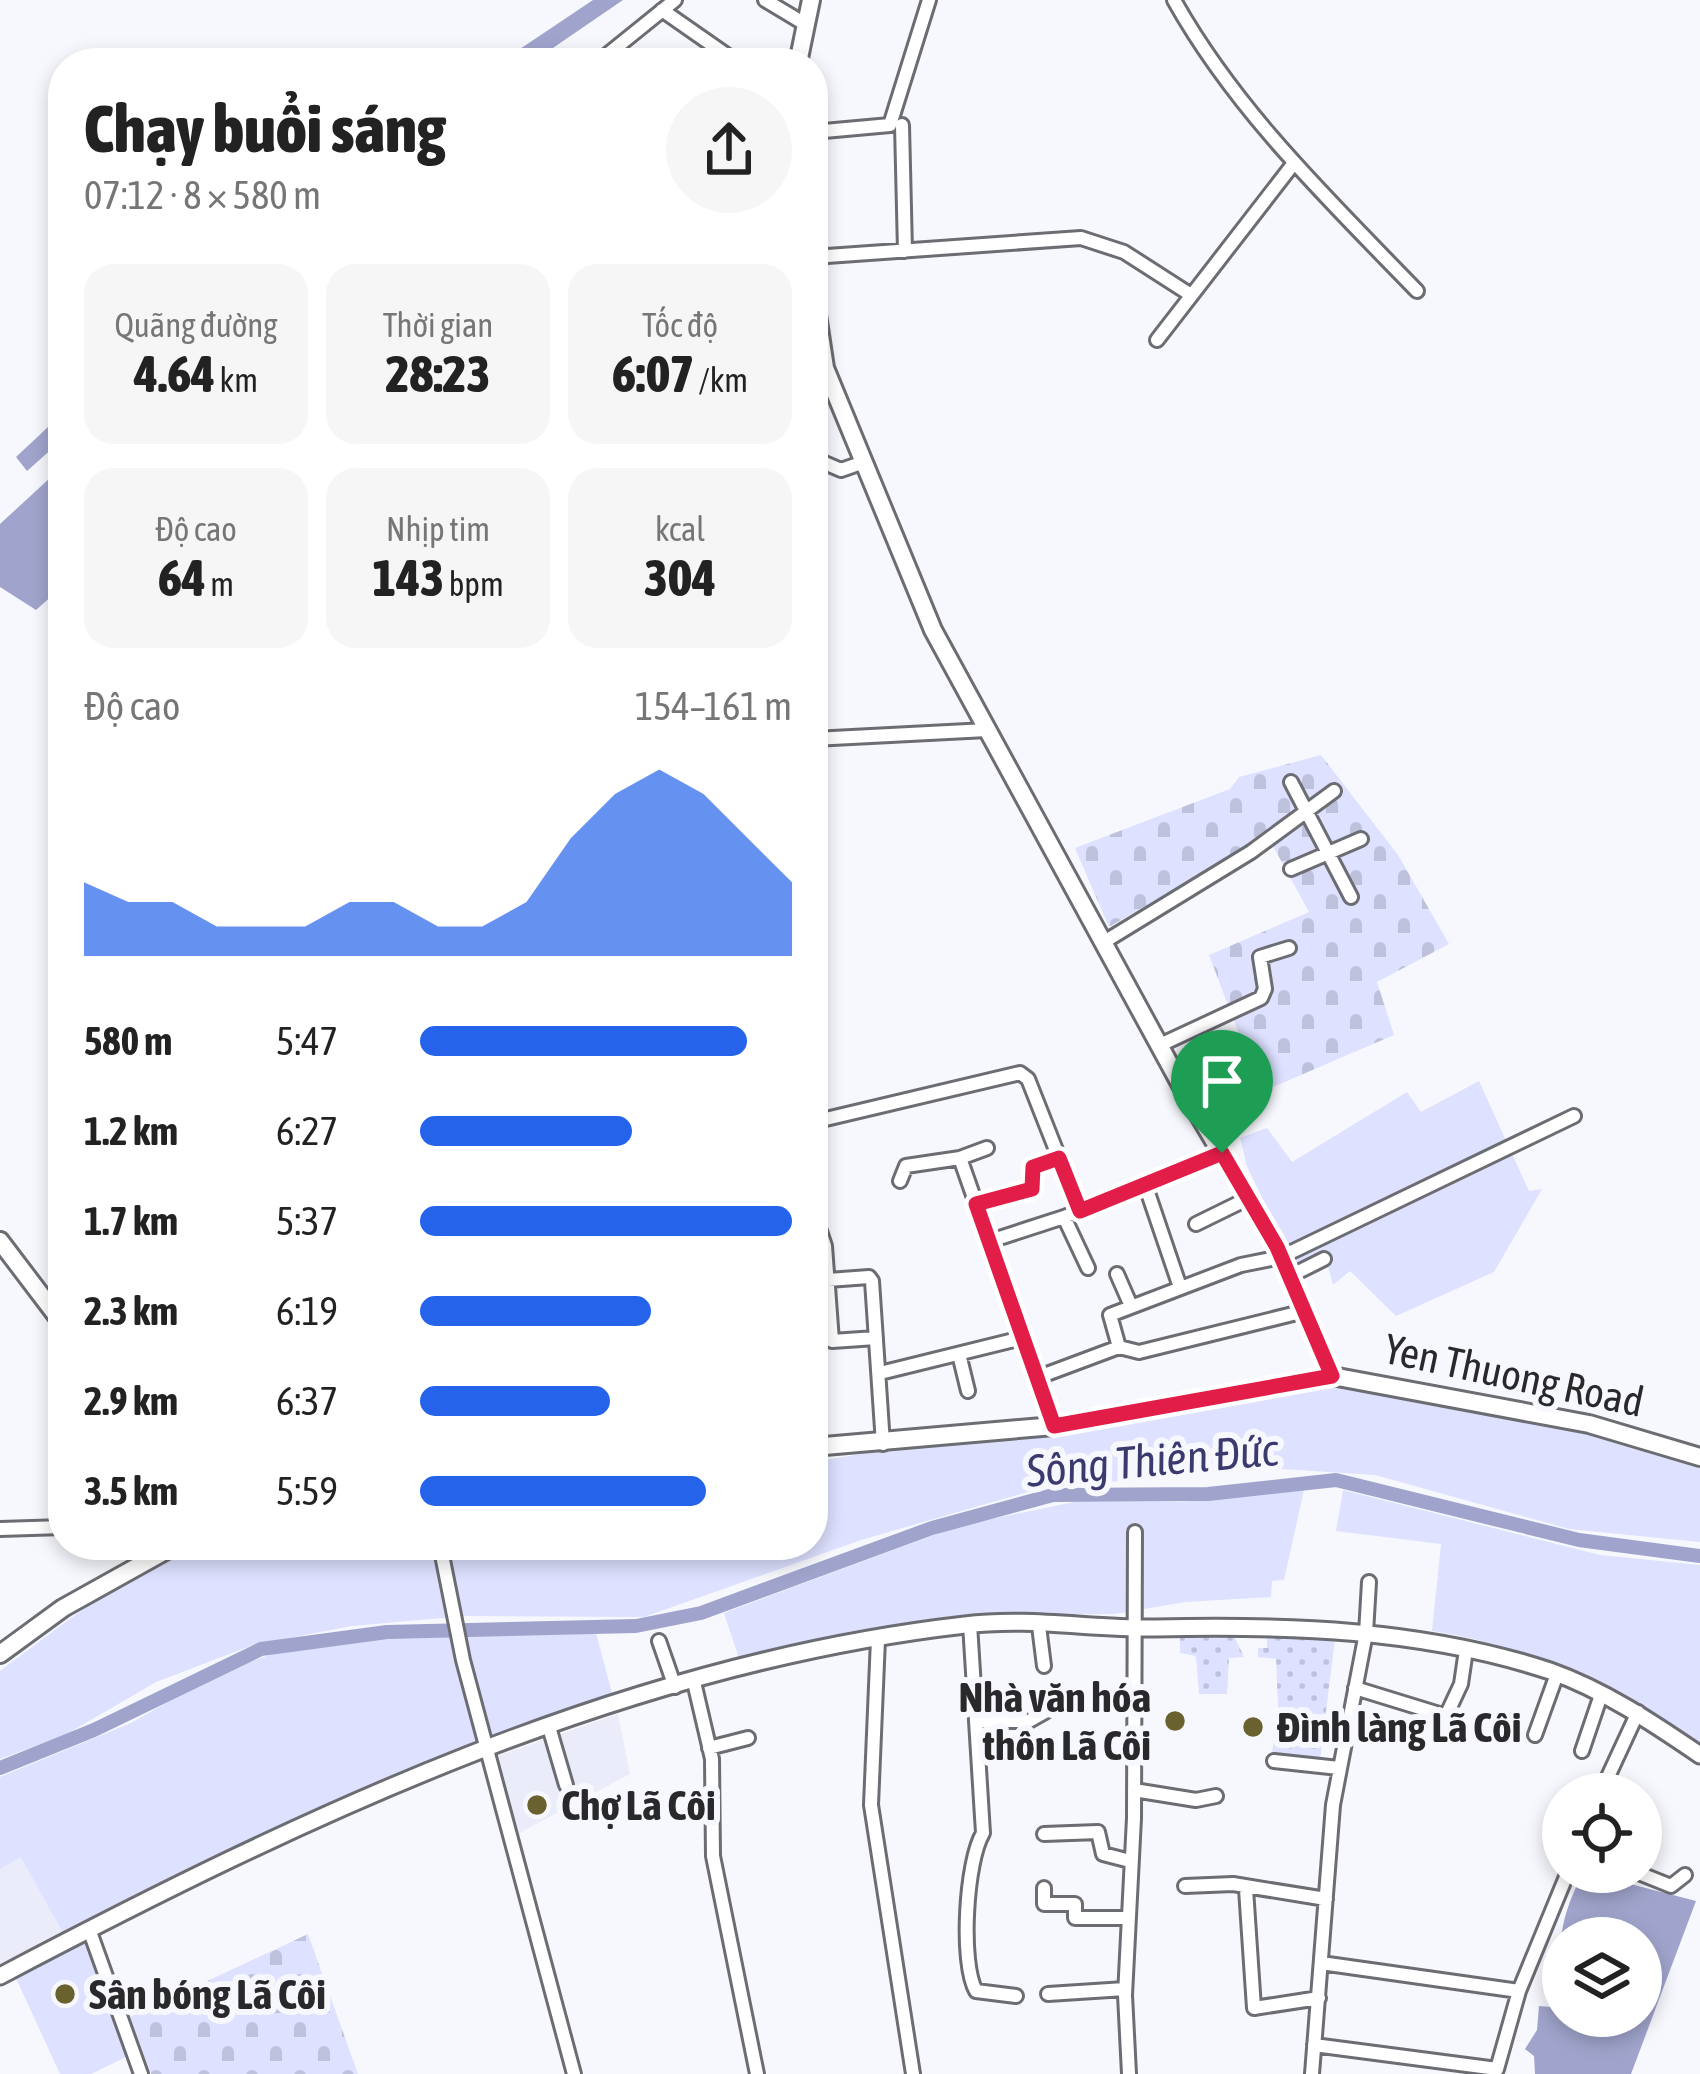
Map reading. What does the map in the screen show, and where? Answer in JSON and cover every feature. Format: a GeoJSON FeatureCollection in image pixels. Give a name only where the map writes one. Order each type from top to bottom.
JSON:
{"type":"FeatureCollection","features":[{"type":"Feature","properties":{"kind":"main road"},"geometry":{"type":"LineString","coordinates":[[801,48],[811,0]]}},
{"type":"Feature","properties":{"kind":"main road"},"geometry":{"type":"LineString","coordinates":[[828,375],[933,630],[1104,942],[1167,1042],[1281,1257],[1332,1376]]}},
{"type":"Feature","properties":{"kind":"main road"},"geometry":{"type":"LineString","coordinates":[[0,1241],[48,1304]]}},
{"type":"Feature","properties":{"kind":"main road","name":"Yen Thuong Road"},"geometry":{"type":"LineString","coordinates":[[828,1446],[1054,1426],[1332,1376],[1366,1378],[1588,1424],[1700,1456]]}},
{"type":"Feature","properties":{"kind":"main road"},"geometry":{"type":"LineString","coordinates":[[0,1654],[63,1608],[149,1560]]}},
{"type":"Feature","properties":{"kind":"street"},"geometry":{"type":"LineString","coordinates":[[615,48],[675,0]]}},
{"type":"Feature","properties":{"kind":"street"},"geometry":{"type":"LineString","coordinates":[[765,0],[805,24]]}},
{"type":"Feature","properties":{"kind":"street"},"geometry":{"type":"LineString","coordinates":[[828,130],[890,124],[929,0]]}},
{"type":"Feature","properties":{"kind":"street"},"geometry":{"type":"LineString","coordinates":[[1174,0],[1201,48],[1294,163],[1417,291]]}},
{"type":"Feature","properties":{"kind":"street"},"geometry":{"type":"LineString","coordinates":[[662,10],[716,48]]}},
{"type":"Feature","properties":{"kind":"street"},"geometry":{"type":"LineString","coordinates":[[902,124],[905,251]]}},
{"type":"Feature","properties":{"kind":"street"},"geometry":{"type":"LineString","coordinates":[[1157,340],[1294,163]]}},
{"type":"Feature","properties":{"kind":"street"},"geometry":{"type":"LineString","coordinates":[[828,256],[1081,238],[1124,252],[1190,295]]}},
{"type":"Feature","properties":{"kind":"street"},"geometry":{"type":"LineString","coordinates":[[828,464],[841,470],[864,462]]}},
{"type":"Feature","properties":{"kind":"street"},"geometry":{"type":"LineString","coordinates":[[828,739],[987,730]]}},
{"type":"Feature","properties":{"kind":"street"},"geometry":{"type":"LineString","coordinates":[[1291,782],[1351,897]]}},
{"type":"Feature","properties":{"kind":"street"},"geometry":{"type":"LineString","coordinates":[[1104,942],[1251,852],[1334,790]]}},
{"type":"Feature","properties":{"kind":"street"},"geometry":{"type":"LineString","coordinates":[[1291,869],[1361,839]]}},
{"type":"Feature","properties":{"kind":"street"},"geometry":{"type":"LineString","coordinates":[[1167,1042],[1261,998],[1260,958],[1289,948]]}},
{"type":"Feature","properties":{"kind":"street"},"geometry":{"type":"LineString","coordinates":[[828,1118],[1020,1073],[1028,1079],[1080,1211]]}},
{"type":"Feature","properties":{"kind":"street"},"geometry":{"type":"LineString","coordinates":[[1119,1346],[1110,1315],[1180,1287],[1281,1257],[1574,1116]]}},
{"type":"Feature","properties":{"kind":"street"},"geometry":{"type":"LineString","coordinates":[[900,1181],[906,1166],[960,1158],[987,1148]]}},
{"type":"Feature","properties":{"kind":"street"},"geometry":{"type":"LineString","coordinates":[[986,1242],[1080,1211],[1222,1153]]}},
{"type":"Feature","properties":{"kind":"street"},"geometry":{"type":"LineString","coordinates":[[960,1158],[1054,1426]]}},
{"type":"Feature","properties":{"kind":"street"},"geometry":{"type":"LineString","coordinates":[[976,1204],[1032,1189],[1033,1167],[1059,1158]]}},
{"type":"Feature","properties":{"kind":"street"},"geometry":{"type":"LineString","coordinates":[[1145,1184],[1180,1287]]}},
{"type":"Feature","properties":{"kind":"street"},"geometry":{"type":"LineString","coordinates":[[1196,1223],[1249,1198]]}},
{"type":"Feature","properties":{"kind":"street"},"geometry":{"type":"LineString","coordinates":[[1064,1217],[1088,1268]]}},
{"type":"Feature","properties":{"kind":"street"},"geometry":{"type":"LineString","coordinates":[[1290,1276],[1324,1258]]}},
{"type":"Feature","properties":{"kind":"street"},"geometry":{"type":"LineString","coordinates":[[1117,1274],[1131,1306]]}},
{"type":"Feature","properties":{"kind":"street"},"geometry":{"type":"LineString","coordinates":[[876,1338],[832,1341],[828,1280],[871,1278],[876,1306],[883,1444]]}},
{"type":"Feature","properties":{"kind":"street"},"geometry":{"type":"LineString","coordinates":[[1036,1378],[1119,1346],[1139,1352],[1305,1311]]}},
{"type":"Feature","properties":{"kind":"street"},"geometry":{"type":"LineString","coordinates":[[880,1373],[1022,1338]]}},
{"type":"Feature","properties":{"kind":"street"},"geometry":{"type":"LineString","coordinates":[[959,1354],[968,1391]]}},
{"type":"Feature","properties":{"kind":"street"},"geometry":{"type":"LineString","coordinates":[[0,1529],[48,1527]]}},
{"type":"Feature","properties":{"kind":"street"},"geometry":{"type":"LineString","coordinates":[[1130,2074],[1125,1988],[1134,1790],[1131,1629],[1135,1532]]}},
{"type":"Feature","properties":{"kind":"street"},"geometry":{"type":"LineString","coordinates":[[443,1560],[486,1749],[574,2074]]}},
{"type":"Feature","properties":{"kind":"street"},"geometry":{"type":"LineString","coordinates":[[1312,2074],[1340,1768],[1366,1633],[1369,1582]]}},
{"type":"Feature","properties":{"kind":"street"},"geometry":{"type":"LineString","coordinates":[[970,1624],[982,1834],[971,1852],[967,1958],[976,1991],[1016,1996]]}},
{"type":"Feature","properties":{"kind":"street"},"geometry":{"type":"LineString","coordinates":[[0,1976],[309,1820],[486,1749],[694,1682],[878,1639],[970,1624],[1131,1629],[1249,1626],[1366,1633],[1466,1650],[1557,1675],[1638,1712],[1700,1755]]}},
{"type":"Feature","properties":{"kind":"street"},"geometry":{"type":"LineString","coordinates":[[1039,1626],[1044,1666]]}},
{"type":"Feature","properties":{"kind":"street"},"geometry":{"type":"LineString","coordinates":[[878,1639],[871,1805],[913,2074]]}},
{"type":"Feature","properties":{"kind":"street"},"geometry":{"type":"LineString","coordinates":[[659,1641],[675,1687]]}},
{"type":"Feature","properties":{"kind":"street"},"geometry":{"type":"LineString","coordinates":[[1354,1688],[1446,1716],[1461,1684],[1466,1650]]}},
{"type":"Feature","properties":{"kind":"street"},"geometry":{"type":"LineString","coordinates":[[1535,1735],[1557,1675]]}},
{"type":"Feature","properties":{"kind":"street"},"geometry":{"type":"LineString","coordinates":[[694,1682],[709,1748],[713,1856],[757,2074]]}},
{"type":"Feature","properties":{"kind":"street"},"geometry":{"type":"LineString","coordinates":[[976,1721],[1030,1721],[1045,1712],[1048,1692]]}},
{"type":"Feature","properties":{"kind":"street"},"geometry":{"type":"LineString","coordinates":[[1582,1751],[1601,1695]]}},
{"type":"Feature","properties":{"kind":"street"},"geometry":{"type":"LineString","coordinates":[[1610,1773],[1638,1712]]}},
{"type":"Feature","properties":{"kind":"street"},"geometry":{"type":"LineString","coordinates":[[549,1727],[566,1785]]}},
{"type":"Feature","properties":{"kind":"street"},"geometry":{"type":"LineString","coordinates":[[709,1748],[748,1738]]}},
{"type":"Feature","properties":{"kind":"street"},"geometry":{"type":"LineString","coordinates":[[1274,1761],[1340,1768]]}},
{"type":"Feature","properties":{"kind":"street"},"geometry":{"type":"LineString","coordinates":[[1134,1790],[1196,1800],[1216,1796]]}},
{"type":"Feature","properties":{"kind":"street"},"geometry":{"type":"LineString","coordinates":[[1044,1834],[1098,1832],[1103,1854],[1130,1861]]}},
{"type":"Feature","properties":{"kind":"street"},"geometry":{"type":"LineString","coordinates":[[1662,1882],[1671,1886],[1685,1875]]}},
{"type":"Feature","properties":{"kind":"street"},"geometry":{"type":"LineString","coordinates":[[1185,1886],[1326,1898]]}},
{"type":"Feature","properties":{"kind":"street"},"geometry":{"type":"LineString","coordinates":[[1044,1888],[1045,1904],[1075,1904],[1075,1918],[1127,1918]]}},
{"type":"Feature","properties":{"kind":"street"},"geometry":{"type":"LineString","coordinates":[[1246,1888],[1254,2008],[1319,1998]]}},
{"type":"Feature","properties":{"kind":"street"},"geometry":{"type":"LineString","coordinates":[[1314,2045],[1497,2069],[1520,1990],[1559,1893]]}},
{"type":"Feature","properties":{"kind":"street"},"geometry":{"type":"LineString","coordinates":[[89,1929],[141,2074]]}},
{"type":"Feature","properties":{"kind":"street"},"geometry":{"type":"LineString","coordinates":[[1322,1963],[1520,1990]]}},
{"type":"Feature","properties":{"kind":"street"},"geometry":{"type":"LineString","coordinates":[[1048,1994],[1125,1988]]}},
{"type":"Feature","properties":{"kind":"shaded area"},"geometry":{"type":"Polygon","coordinates":[[[593,0],[623,0],[553,48],[521,48],[593,0]]]}},
{"type":"Feature","properties":{"kind":"shaded area"},"geometry":{"type":"Polygon","coordinates":[[[48,427],[48,452],[27,471],[16,457],[48,427]]]}},
{"type":"Feature","properties":{"kind":"shaded area"},"geometry":{"type":"Polygon","coordinates":[[[48,480],[48,599],[36,610],[0,587],[0,524],[48,480]]]}},
{"type":"Feature","properties":{"kind":"shaded area","name":"Chợ Lã Côi"},"geometry":{"type":"Polygon","coordinates":[[[618,1714],[630,1774],[512,1837],[497,1756],[618,1714]]]}},
{"type":"Feature","properties":{"kind":"shaded area"},"geometry":{"type":"Polygon","coordinates":[[[21,1856],[64,1935],[0,1966],[0,1869],[21,1856]]]}},
{"type":"Feature","properties":{"kind":"shaded area"},"geometry":{"type":"Polygon","coordinates":[[[1662,1892],[1696,1901],[1662,1991],[1662,1917],[1565,1917],[1574,1893],[1662,1892]]]}},
{"type":"Feature","properties":{"kind":"shaded area"},"geometry":{"type":"Polygon","coordinates":[[[1539,2006],[1542,2037],[1645,2037],[1631,2074],[1535,2074],[1534,2056],[1525,2049],[1537,2030],[1539,2006]]]}},
{"type":"Feature","properties":{"kind":"green space"},"geometry":{"type":"Polygon","coordinates":[[[1321,755],[1398,855],[1449,944],[1377,982],[1394,1035],[1261,1092],[1209,955],[1309,912],[1267,835],[1109,927],[1075,848],[1230,789],[1239,777],[1321,755]]]}},
{"type":"Feature","properties":{"kind":"green space"},"geometry":{"type":"Polygon","coordinates":[[[1479,1081],[1529,1191],[1542,1189],[1494,1272],[1396,1316],[1350,1271],[1333,1285],[1324,1251],[1294,1265],[1247,1166],[1240,1138],[1267,1128],[1292,1162],[1407,1092],[1421,1112],[1479,1081]]]}},
{"type":"Feature","properties":{"kind":"green space"},"geometry":{"type":"Polygon","coordinates":[[[1342,1385],[1584,1434],[1700,1468],[1700,1542],[1569,1529],[1375,1475],[1268,1468],[1041,1488],[828,1552],[828,1460],[939,1441],[1071,1433],[1342,1385]]]}},
{"type":"Feature","properties":{"kind":"green space"},"geometry":{"type":"Polygon","coordinates":[[[1304,1490],[1284,1580],[1272,1581],[1271,1597],[1185,1602],[1115,1614],[952,1616],[853,1631],[739,1658],[724,1613],[958,1526],[1074,1502],[1185,1502],[1304,1490]]]}},
{"type":"Feature","properties":{"kind":"green space"},"geometry":{"type":"Polygon","coordinates":[[[1343,1490],[1600,1555],[1700,1565],[1700,1744],[1572,1672],[1504,1647],[1432,1631],[1441,1544],[1336,1531],[1343,1490]]]}},
{"type":"Feature","properties":{"kind":"green space"},"geometry":{"type":"Polygon","coordinates":[[[172,1560],[805,1560],[644,1617],[465,1616],[352,1626],[253,1645],[156,1682],[65,1735],[0,1759],[0,1671],[105,1595],[172,1560]]]}},
{"type":"Feature","properties":{"kind":"green space"},"geometry":{"type":"Polygon","coordinates":[[[1267,1632],[1335,1639],[1320,1760],[1272,1755],[1274,1735],[1279,1732],[1276,1659],[1258,1657],[1258,1648],[1267,1648],[1267,1632]]]}},
{"type":"Feature","properties":{"kind":"green space"},"geometry":{"type":"Polygon","coordinates":[[[596,1633],[613,1697],[316,1808],[64,1935],[21,1857],[0,1869],[0,1777],[131,1723],[219,1673],[275,1653],[388,1636],[596,1633]]]}},
{"type":"Feature","properties":{"kind":"green space"},"geometry":{"type":"Polygon","coordinates":[[[1180,1636],[1234,1636],[1244,1657],[1229,1658],[1227,1694],[1199,1694],[1196,1656],[1180,1653],[1180,1636]]]}},
{"type":"Feature","properties":{"kind":"green space"},"geometry":{"type":"Polygon","coordinates":[[[308,1934],[358,2074],[151,2074],[130,2017],[308,1934]]]}},
{"type":"Feature","properties":{"kind":"green space","name":"Sân bóng Lã Côi"},"geometry":{"type":"Polygon","coordinates":[[[86,1941],[130,2055],[91,2074],[60,2074],[15,1976],[86,1941]]]}},
{"type":"Feature","properties":{"kind":"waterway","name":"Sông Thiên Đức"},"geometry":{"type":"LineString","coordinates":[[0,1768],[94,1730],[261,1649],[387,1632],[636,1626],[701,1613],[932,1528],[1053,1495],[1208,1494],[1336,1480],[1579,1540],[1700,1556]]}},
{"type":"Feature","properties":{"kind":"place","name":"Nhà văn hóa thôn Lã Côi"},"geometry":{"type":"Point","coordinates":[1175,1721]}},
{"type":"Feature","properties":{"kind":"place","name":"Đình làng Lã Côi"},"geometry":{"type":"Point","coordinates":[1253,1727]}},
{"type":"Feature","properties":{"kind":"place","name":"Chợ Lã Côi"},"geometry":{"type":"Point","coordinates":[537,1805]}},
{"type":"Feature","properties":{"kind":"place","name":"Sân bóng Lã Côi"},"geometry":{"type":"Point","coordinates":[65,1994]}},
{"type":"Feature","properties":{"kind":"route"},"geometry":{"type":"LineString","coordinates":[[1222,1153],[1277,1247],[1332,1376],[1054,1426],[976,1204],[1032,1189],[1033,1167],[1059,1158],[1080,1211],[1222,1153]]}}]}
